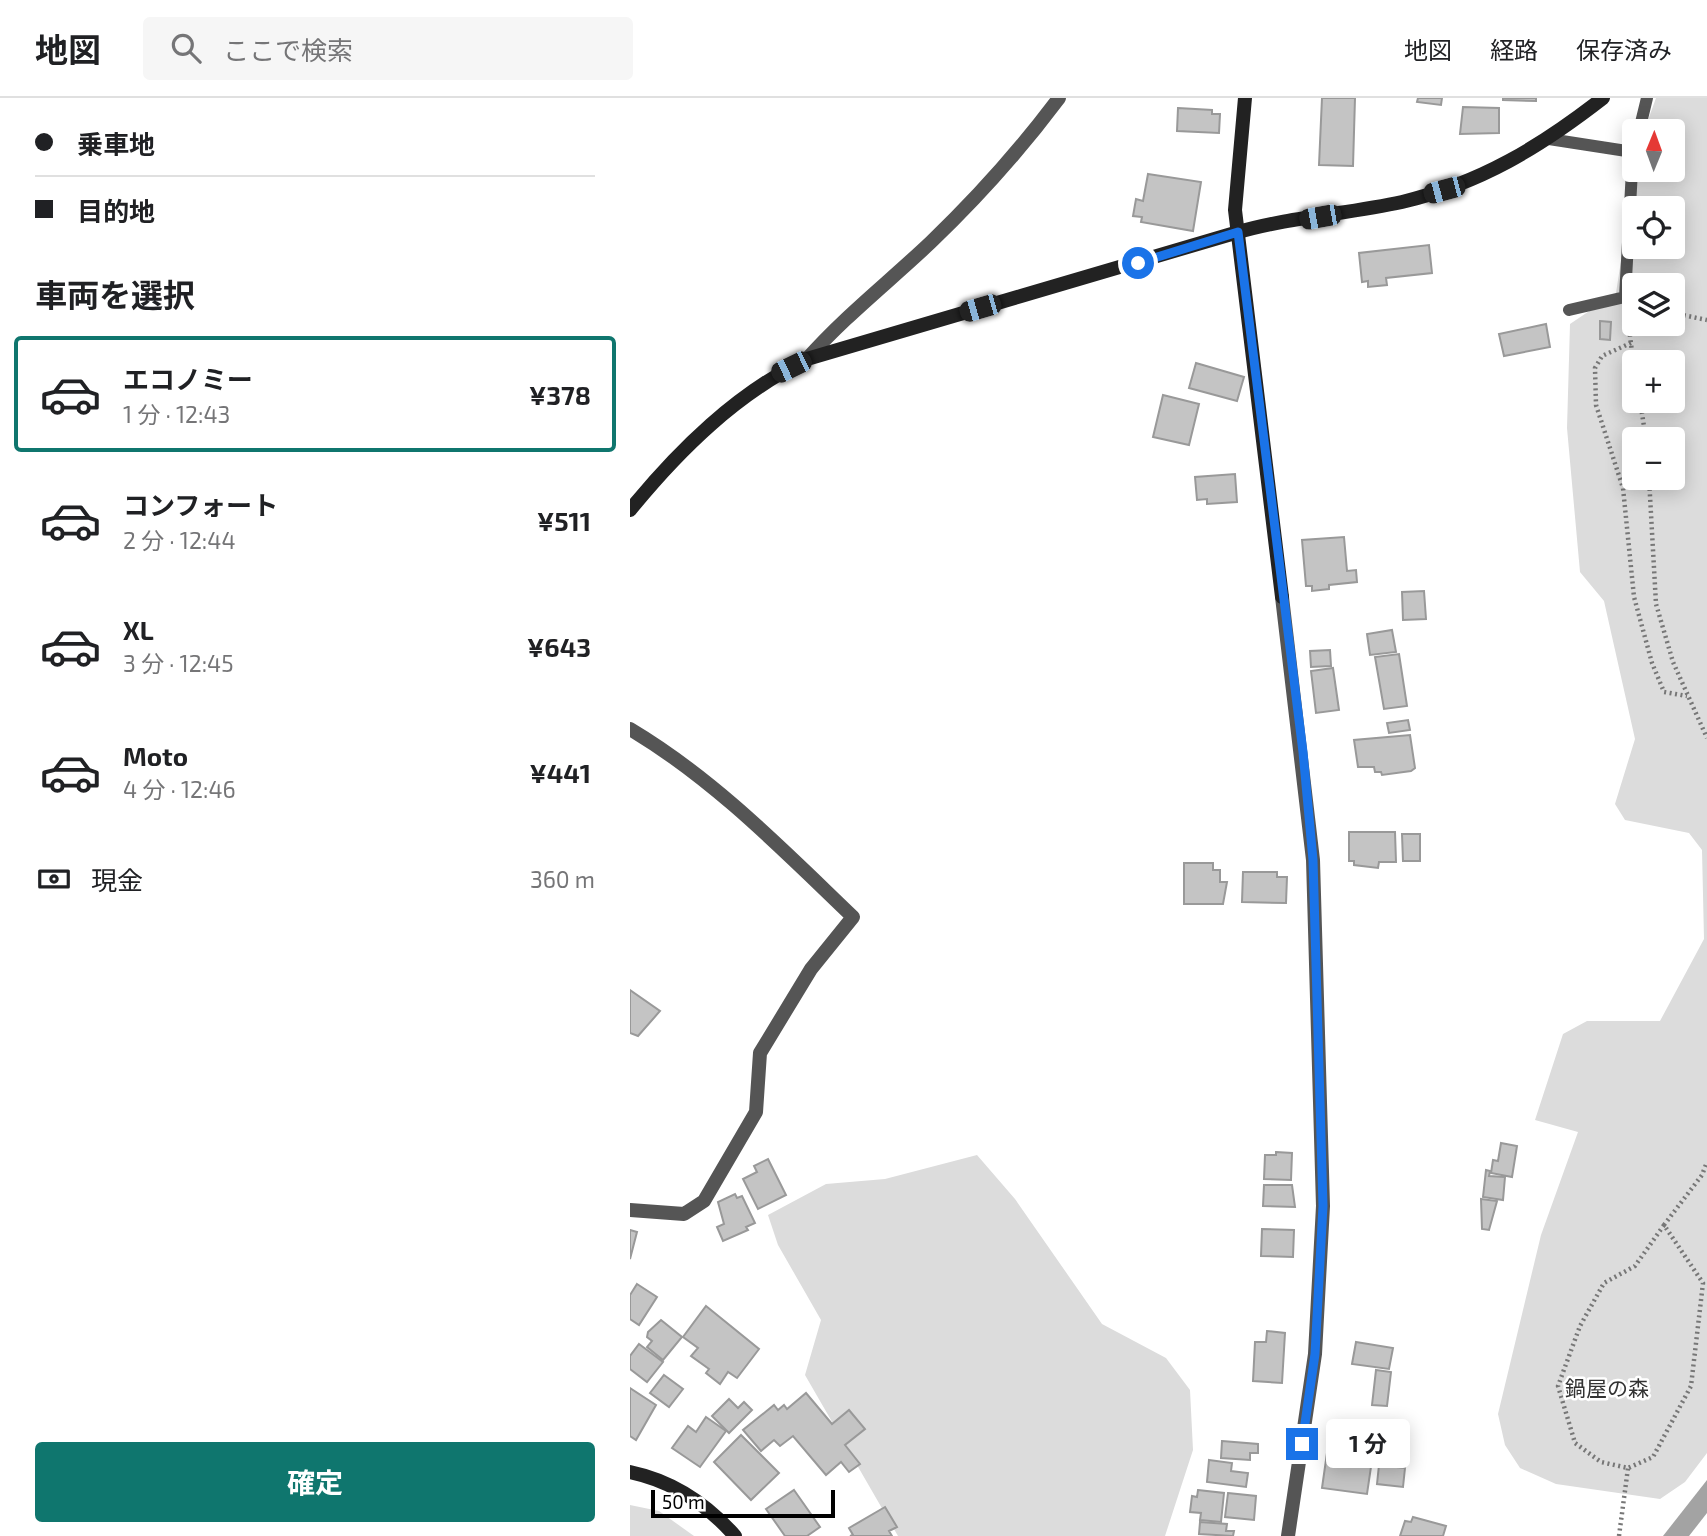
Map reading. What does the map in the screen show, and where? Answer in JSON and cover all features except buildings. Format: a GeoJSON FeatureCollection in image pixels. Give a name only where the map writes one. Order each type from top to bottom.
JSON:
{"type":"FeatureCollection","features":[{"type":"Feature","properties":{"kind":"street"},"geometry":{"type":"LineString","coordinates":[[807,359],[834,329],[931,242],[1004,167],[1059,98]]}},
{"type":"Feature","properties":{"kind":"street"},"geometry":{"type":"LineString","coordinates":[[1245,98],[1237,158],[1235,211],[1313,860],[1323,1206],[1315,1354],[1288,1536]]}},
{"type":"Feature","properties":{"kind":"street"},"geometry":{"type":"LineString","coordinates":[[630,508],[711,423],[741,397],[775,375],[807,359],[1238,232],[1401,202],[1444,190],[1497,169],[1549,139],[1603,98]]}},
{"type":"Feature","properties":{"kind":"street"},"geometry":{"type":"LineString","coordinates":[[630,729],[660,747],[743,813],[853,918],[811,969],[760,1053],[756,1112],[704,1200],[684,1214],[630,1210]]}},
{"type":"Feature","properties":{"kind":"street"},"geometry":{"type":"LineString","coordinates":[[630,1472],[658,1479],[683,1491],[706,1506],[735,1536]]}},
{"type":"Feature","properties":{"kind":"lane"},"geometry":{"type":"LineString","coordinates":[[1642,119],[1647,98]]}},
{"type":"Feature","properties":{"kind":"lane"},"geometry":{"type":"LineString","coordinates":[[1549,139],[1622,148]]}},
{"type":"Feature","properties":{"kind":"lane"},"geometry":{"type":"LineString","coordinates":[[1626,273],[1632,182]]}},
{"type":"Feature","properties":{"kind":"lane"},"geometry":{"type":"LineString","coordinates":[[1569,310],[1622,298]]}},
{"type":"Feature","properties":{"kind":"path"},"geometry":{"type":"LineString","coordinates":[[1685,315],[1707,320]]}},
{"type":"Feature","properties":{"kind":"path"},"geometry":{"type":"LineString","coordinates":[[1630,336],[1632,350]]}},
{"type":"Feature","properties":{"kind":"path"},"geometry":{"type":"LineString","coordinates":[[1631,343],[1602,356],[1595,368],[1596,405],[1623,488],[1634,597],[1652,663],[1664,692],[1687,696]]}},
{"type":"Feature","properties":{"kind":"path"},"geometry":{"type":"LineString","coordinates":[[1650,490],[1657,604],[1673,662],[1707,738]]}},
{"type":"Feature","properties":{"kind":"path"},"geometry":{"type":"LineString","coordinates":[[1664,1225],[1703,1283],[1691,1386],[1653,1457],[1628,1468],[1601,1462],[1575,1443],[1558,1386],[1580,1326],[1604,1283],[1634,1266],[1664,1225],[1702,1175],[1707,1161]]}},
{"type":"Feature","properties":{"kind":"path"},"geometry":{"type":"LineString","coordinates":[[1619,1536],[1628,1468]]}},
{"type":"Feature","properties":{"kind":"green space","name":"鍋屋の森"},"geometry":{"type":"Polygon","coordinates":[[[1656,98],[1707,98],[1707,1453],[1685,1482],[1660,1499],[1556,1484],[1520,1468],[1505,1445],[1498,1414],[1541,1235],[1578,1132],[1535,1120],[1563,1034],[1587,1021],[1660,1021],[1704,939],[1702,850],[1689,833],[1625,820],[1615,804],[1635,739],[1604,601],[1580,572],[1567,428],[1570,324],[1616,293],[1622,254],[1622,259],[1685,259],[1685,196],[1631,196],[1633,182],[1685,182],[1685,119],[1648,119],[1656,98]]]}},
{"type":"Feature","properties":{"kind":"green space"},"geometry":{"type":"Polygon","coordinates":[[[977,1155],[1015,1199],[1102,1324],[1166,1358],[1190,1390],[1193,1450],[1165,1536],[898,1536],[805,1375],[821,1320],[778,1245],[768,1215],[826,1184],[885,1179],[977,1155]]]}},
{"type":"Feature","properties":{"kind":"green space"},"geometry":{"type":"Polygon","coordinates":[[[630,1505],[659,1511],[694,1536],[630,1536],[630,1505]]]}},
{"type":"Feature","properties":{"kind":"shaded area"},"geometry":{"type":"Polygon","coordinates":[[[1707,1480],[1707,1513],[1689,1536],[1663,1536],[1707,1480]]]}},
{"type":"Feature","properties":{"kind":"route"},"geometry":{"type":"LineString","coordinates":[[1138,263],[1238,232],[1303,752],[1313,860],[1323,1206],[1315,1354],[1302,1444]]}}]}
